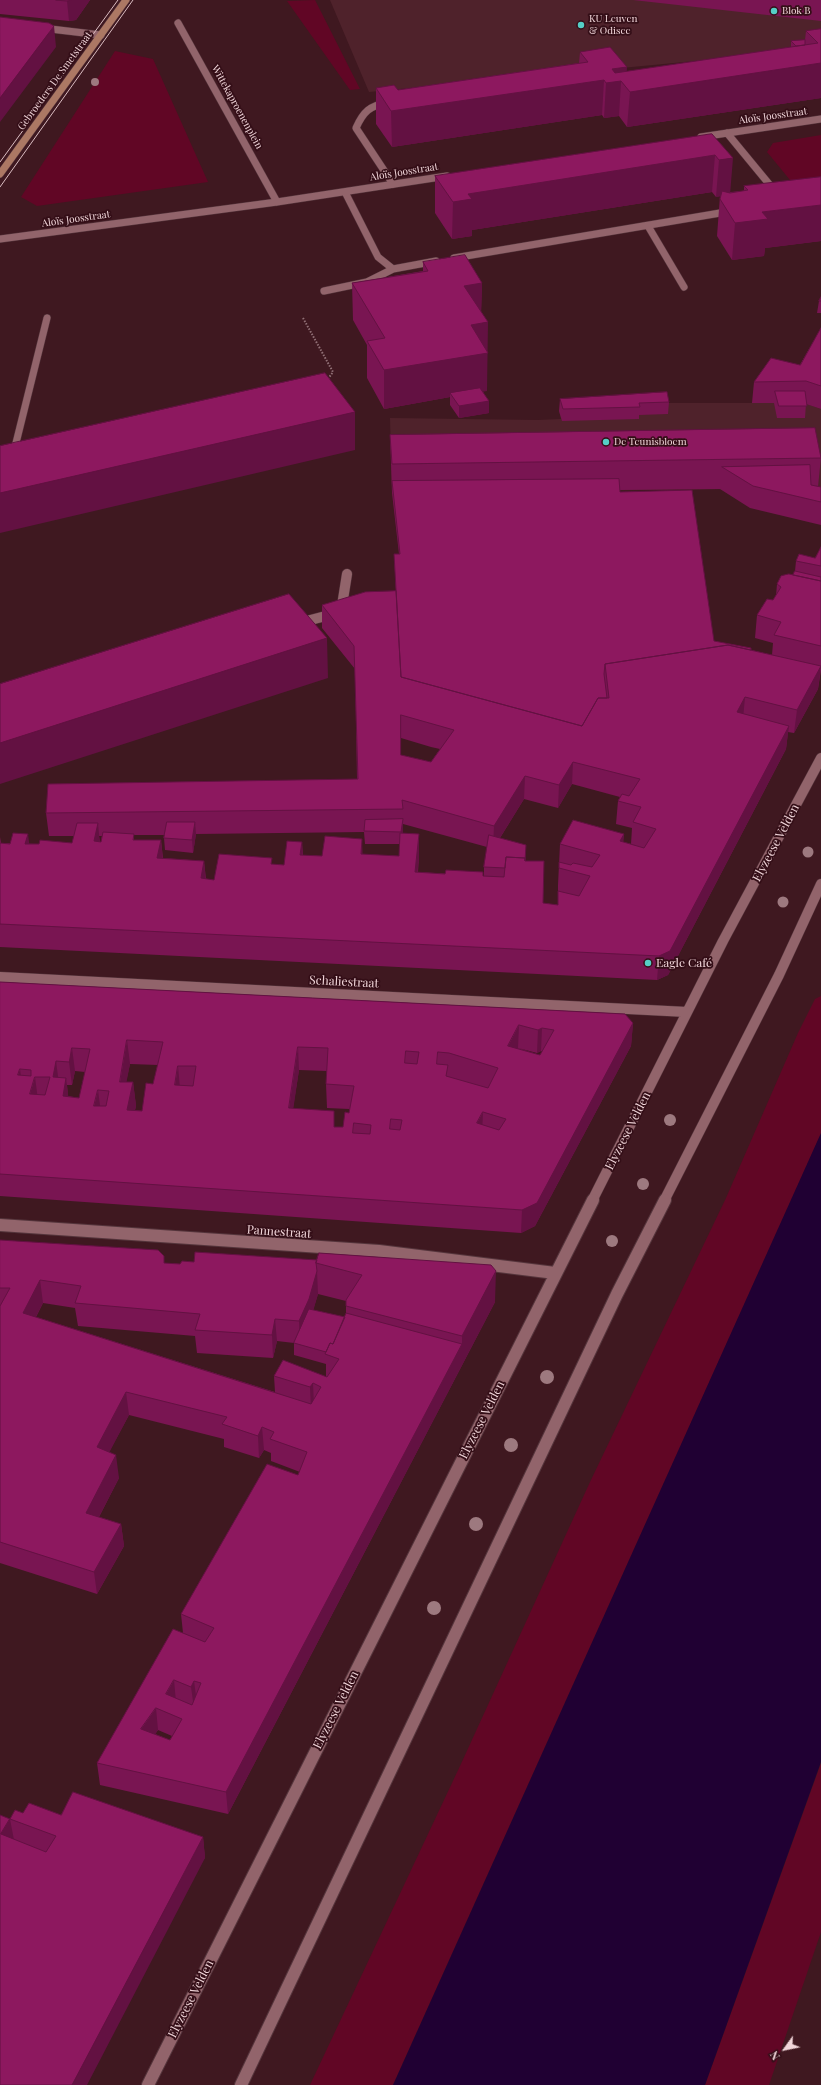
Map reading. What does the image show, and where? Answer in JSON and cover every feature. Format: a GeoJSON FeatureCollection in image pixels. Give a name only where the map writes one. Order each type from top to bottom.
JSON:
{"type":"FeatureCollection","features":[{"type":"Feature","properties":{"kind":"street","name":"Gebroeders De Smetstraat"},"geometry":{"type":"LineString","coordinates":[[0,174],[126,0]]}},
{"type":"Feature","properties":{"kind":"street","name":"Wittekaproenenplein"},"geometry":{"type":"LineString","coordinates":[[178,23],[277,202]]}},
{"type":"Feature","properties":{"kind":"street"},"geometry":{"type":"LineString","coordinates":[[31,27],[101,35]]}},
{"type":"Feature","properties":{"kind":"street"},"geometry":{"type":"LineString","coordinates":[[392,102],[376,104],[363,112],[356,128],[393,184]]}},
{"type":"Feature","properties":{"kind":"street","name":"Aloïs Joosstraat"},"geometry":{"type":"LineString","coordinates":[[696,138],[821,119]]}},
{"type":"Feature","properties":{"kind":"street","name":"Aloïs Joosstraat"},"geometry":{"type":"LineString","coordinates":[[728,133],[774,190],[770,199]]}},
{"type":"Feature","properties":{"kind":"street","name":"Aloïs Joosstraat"},"geometry":{"type":"LineString","coordinates":[[0,240],[277,202],[455,175]]}},
{"type":"Feature","properties":{"kind":"street"},"geometry":{"type":"LineString","coordinates":[[345,192],[378,257],[392,269]]}},
{"type":"Feature","properties":{"kind":"street"},"geometry":{"type":"LineString","coordinates":[[324,291],[368,282],[392,269],[737,210]]}},
{"type":"Feature","properties":{"kind":"street"},"geometry":{"type":"LineString","coordinates":[[648,226],[684,287]]}},
{"type":"Feature","properties":{"kind":"street"},"geometry":{"type":"LineString","coordinates":[[15,447],[47,318]]}},
{"type":"Feature","properties":{"kind":"street"},"geometry":{"type":"LineString","coordinates":[[287,626],[341,612],[347,574]]}},
{"type":"Feature","properties":{"kind":"street","name":"Elyzeese Velden"},"geometry":{"type":"LineString","coordinates":[[148,2085],[723,941],[820,761]]}},
{"type":"Feature","properties":{"kind":"street"},"geometry":{"type":"LineString","coordinates":[[241,2085],[617,1294],[779,975],[821,884]]}},
{"type":"Feature","properties":{"kind":"street","name":"Schaliestraat"},"geometry":{"type":"LineString","coordinates":[[0,977],[687,1012]]}},
{"type":"Feature","properties":{"kind":"street","name":"Pannestraat"},"geometry":{"type":"LineString","coordinates":[[0,1225],[25,1228],[379,1251],[555,1273]]}},
{"type":"Feature","properties":{"kind":"path"},"geometry":{"type":"LineString","coordinates":[[324,291],[326,301],[296,306],[333,372],[328,379]]}},
{"type":"Feature","properties":{"kind":"shaded area"},"geometry":{"type":"Polygon","coordinates":[[[315,0],[360,89],[350,90],[287,1],[315,0]]]}},
{"type":"Feature","properties":{"kind":"shaded area","name":"KU Leuven & Odisee"},"geometry":{"type":"Polygon","coordinates":[[[330,0],[821,0],[821,49],[369,92],[330,0]]]}},
{"type":"Feature","properties":{"kind":"shaded area"},"geometry":{"type":"Polygon","coordinates":[[[115,51],[153,59],[208,182],[37,206],[21,197],[115,51]]]}},
{"type":"Feature","properties":{"kind":"shaded area"},"geometry":{"type":"Polygon","coordinates":[[[821,135],[821,195],[804,197],[767,152],[773,143],[821,135]]]}},
{"type":"Feature","properties":{"kind":"shaded area","name":"De Teunisbloem"},"geometry":{"type":"Polygon","coordinates":[[[644,403],[804,403],[821,409],[821,488],[392,493],[390,418],[561,419],[559,411],[644,403]]]}},
{"type":"Feature","properties":{"kind":"shaded area"},"geometry":{"type":"Polygon","coordinates":[[[821,996],[821,1134],[393,2085],[310,2085],[460,1766],[590,1482],[726,1198],[798,1033],[815,999],[821,996]]]}},
{"type":"Feature","properties":{"kind":"shaded area"},"geometry":{"type":"Polygon","coordinates":[[[821,1133],[821,1762],[705,2085],[393,2085],[821,1133]]]}},
{"type":"Feature","properties":{"kind":"shaded area"},"geometry":{"type":"Polygon","coordinates":[[[821,1763],[821,1932],[769,2085],[705,2085],[821,1763]]]}},
{"type":"Feature","properties":{"kind":"building"},"geometry":{"type":"Polygon","coordinates":[[[0,17],[49,23],[54,26],[0,98],[0,17]]]}},
{"type":"Feature","properties":{"kind":"building"},"geometry":{"type":"Polygon","coordinates":[[[821,29],[821,63],[630,92],[621,81],[606,83],[604,80],[391,111],[376,88],[394,85],[398,90],[588,62],[580,52],[610,47],[627,67],[612,69],[615,73],[818,43],[806,31],[821,29]]]}},
{"type":"Feature","properties":{"kind":"building"},"geometry":{"type":"Polygon","coordinates":[[[805,40],[805,45],[796,46],[791,41],[805,40]]]}},
{"type":"Feature","properties":{"kind":"building"},"geometry":{"type":"Polygon","coordinates":[[[712,134],[733,158],[719,160],[715,155],[468,194],[472,199],[453,202],[435,176],[712,134]]]}},
{"type":"Feature","properties":{"kind":"building"},"geometry":{"type":"Polygon","coordinates":[[[821,177],[821,205],[762,212],[768,219],[735,223],[720,199],[722,191],[730,193],[748,190],[744,186],[821,177]]]}},
{"type":"Feature","properties":{"kind":"building"},"geometry":{"type":"Polygon","coordinates":[[[465,255],[482,283],[464,286],[488,322],[471,325],[488,353],[384,370],[367,341],[385,338],[352,283],[428,271],[423,262],[465,255]]]}},
{"type":"Feature","properties":{"kind":"building"},"geometry":{"type":"Polygon","coordinates":[[[821,328],[821,386],[806,381],[754,382],[771,358],[800,365],[821,328]]]}},
{"type":"Feature","properties":{"kind":"building"},"geometry":{"type":"Polygon","coordinates":[[[325,373],[355,412],[0,493],[0,446],[325,373]]]}},
{"type":"Feature","properties":{"kind":"building"},"geometry":{"type":"Polygon","coordinates":[[[480,388],[489,401],[459,406],[450,393],[480,388]]]}},
{"type":"Feature","properties":{"kind":"building"},"geometry":{"type":"Polygon","coordinates":[[[775,391],[805,391],[807,406],[779,406],[775,391]]]}},
{"type":"Feature","properties":{"kind":"building"},"geometry":{"type":"Polygon","coordinates":[[[667,392],[669,402],[639,403],[640,407],[563,409],[560,399],[667,392]]]}},
{"type":"Feature","properties":{"kind":"building"},"geometry":{"type":"Polygon","coordinates":[[[815,428],[821,458],[392,464],[390,435],[815,428]]]}},
{"type":"Feature","properties":{"kind":"building"},"geometry":{"type":"Polygon","coordinates":[[[810,465],[811,485],[821,487],[821,502],[753,486],[722,467],[810,465]]]}},
{"type":"Feature","properties":{"kind":"building"},"geometry":{"type":"Polygon","coordinates":[[[619,479],[620,492],[692,490],[714,641],[751,648],[751,650],[728,645],[605,664],[604,674],[607,698],[598,698],[582,726],[401,677],[394,554],[400,554],[392,481],[619,479]]]}},
{"type":"Feature","properties":{"kind":"building"},"geometry":{"type":"Polygon","coordinates":[[[821,547],[821,566],[796,561],[799,554],[815,558],[821,547]]]}},
{"type":"Feature","properties":{"kind":"building"},"geometry":{"type":"Polygon","coordinates":[[[795,571],[821,577],[821,581],[793,575],[795,571]]]}},
{"type":"Feature","properties":{"kind":"building"},"geometry":{"type":"Polygon","coordinates":[[[789,574],[821,581],[821,646],[774,635],[781,622],[757,615],[767,599],[773,600],[781,587],[777,584],[781,576],[789,574]]]}},
{"type":"Feature","properties":{"kind":"building"},"geometry":{"type":"Polygon","coordinates":[[[396,591],[401,677],[582,726],[598,698],[609,698],[605,664],[728,645],[821,666],[797,710],[745,697],[737,712],[789,726],[670,951],[659,956],[0,924],[0,843],[10,844],[13,833],[28,834],[25,844],[39,844],[40,840],[72,843],[77,823],[98,823],[94,841],[101,842],[103,832],[134,834],[133,840],[161,840],[157,858],[204,861],[201,878],[214,880],[219,854],[272,858],[271,864],[284,865],[287,841],[302,842],[300,855],[322,856],[325,836],[362,839],[361,854],[399,856],[400,833],[419,834],[415,872],[445,874],[446,870],[483,872],[483,876],[504,877],[506,857],[525,858],[525,861],[544,861],[543,903],[558,905],[558,891],[579,896],[590,876],[559,868],[559,862],[592,867],[600,855],[560,844],[573,820],[624,834],[620,841],[644,848],[656,829],[633,822],[641,807],[618,801],[622,794],[629,796],[640,779],[573,762],[559,785],[525,776],[494,826],[402,800],[403,809],[46,813],[48,784],[358,779],[354,646],[322,605],[365,592],[396,591]],[[401,715],[401,755],[431,762],[454,730],[401,715]]]}},
{"type":"Feature","properties":{"kind":"building"},"geometry":{"type":"Polygon","coordinates":[[[289,594],[327,638],[0,743],[0,684],[289,594]]]}},
{"type":"Feature","properties":{"kind":"building"},"geometry":{"type":"Polygon","coordinates":[[[403,819],[401,832],[364,831],[365,820],[403,819]]]}},
{"type":"Feature","properties":{"kind":"building"},"geometry":{"type":"Polygon","coordinates":[[[167,822],[195,822],[192,840],[164,838],[167,822]]]}},
{"type":"Feature","properties":{"kind":"building"},"geometry":{"type":"Polygon","coordinates":[[[489,835],[526,845],[525,861],[525,858],[506,857],[505,868],[484,867],[489,835]]]}},
{"type":"Feature","properties":{"kind":"building"},"geometry":{"type":"Polygon","coordinates":[[[0,982],[625,1014],[633,1023],[537,1203],[522,1210],[0,1174],[0,982]],[[519,1025],[508,1046],[540,1055],[554,1030],[542,1028],[538,1030],[519,1025]],[[127,1040],[120,1082],[133,1082],[127,1110],[142,1111],[146,1083],[153,1084],[163,1042],[127,1040]],[[298,1047],[289,1108],[334,1111],[334,1127],[343,1127],[345,1112],[349,1113],[354,1086],[326,1084],[328,1048],[298,1047]],[[72,1048],[69,1062],[56,1061],[53,1077],[66,1078],[63,1096],[79,1098],[90,1049],[72,1048]],[[406,1051],[405,1063],[417,1064],[419,1052],[406,1051]],[[438,1052],[437,1064],[448,1065],[446,1076],[488,1088],[498,1068],[449,1053],[438,1052]],[[178,1066],[175,1085],[193,1086],[196,1066],[178,1066]],[[20,1069],[18,1075],[31,1076],[31,1070],[20,1069]],[[35,1077],[30,1094],[45,1095],[50,1077],[35,1077]],[[98,1090],[94,1106],[106,1106],[109,1091],[98,1090]],[[483,1112],[477,1123],[499,1130],[506,1119],[483,1112]],[[391,1119],[390,1129],[400,1130],[402,1120],[391,1119]],[[354,1123],[353,1133],[370,1134],[371,1125],[354,1123]]]}},
{"type":"Feature","properties":{"kind":"building"},"geometry":{"type":"Polygon","coordinates":[[[0,1240],[158,1250],[164,1256],[164,1263],[180,1264],[182,1261],[194,1262],[195,1252],[317,1260],[317,1271],[309,1299],[299,1321],[275,1319],[272,1335],[195,1330],[200,1314],[75,1303],[81,1286],[40,1280],[23,1313],[311,1404],[321,1387],[313,1383],[310,1387],[274,1376],[283,1360],[327,1377],[339,1359],[325,1354],[330,1343],[333,1344],[346,1313],[462,1344],[226,1792],[97,1763],[173,1629],[205,1642],[214,1628],[181,1614],[267,1464],[298,1475],[307,1452],[270,1439],[274,1432],[262,1427],[258,1436],[222,1424],[227,1417],[126,1392],[97,1447],[116,1455],[86,1513],[121,1524],[94,1572],[0,1542],[0,1306],[10,1288],[0,1288],[0,1240]],[[174,1680],[166,1694],[192,1705],[201,1683],[194,1681],[191,1687],[174,1680]],[[156,1708],[141,1729],[170,1740],[182,1719],[156,1708]]]}},
{"type":"Feature","properties":{"kind":"building"},"geometry":{"type":"Polygon","coordinates":[[[319,1253],[491,1265],[496,1271],[462,1336],[346,1306],[346,1300],[362,1275],[316,1263],[319,1253]]]}},
{"type":"Feature","properties":{"kind":"building"},"geometry":{"type":"Polygon","coordinates":[[[309,1309],[345,1317],[333,1344],[330,1343],[326,1352],[294,1343],[309,1309]]]}},
{"type":"Feature","properties":{"kind":"building"},"geometry":{"type":"Polygon","coordinates":[[[73,1792],[203,1837],[72,2085],[0,2085],[0,1815],[10,1819],[15,1810],[23,1813],[29,1803],[61,1815],[73,1792]],[[10,1819],[1,1834],[46,1852],[56,1836],[10,1819]]]}},
{"type":"Feature","properties":{"kind":"tram line"},"geometry":{"type":"LineString","coordinates":[[0,162],[118,0]]}},
{"type":"Feature","properties":{"kind":"tram line"},"geometry":{"type":"LineString","coordinates":[[0,187],[133,0]]}},
{"type":"Feature","properties":{"kind":"place","name":"Blok B"},"geometry":{"type":"Point","coordinates":[774,11]}},
{"type":"Feature","properties":{"kind":"place","name":"KU Leuven & Odisee"},"geometry":{"type":"Point","coordinates":[581,25]}},
{"type":"Feature","properties":{"kind":"place","name":"De Teunisbloem"},"geometry":{"type":"Point","coordinates":[606,442]}},
{"type":"Feature","properties":{"kind":"place","name":"Eagle Café"},"geometry":{"type":"Point","coordinates":[648,963]}}]}
